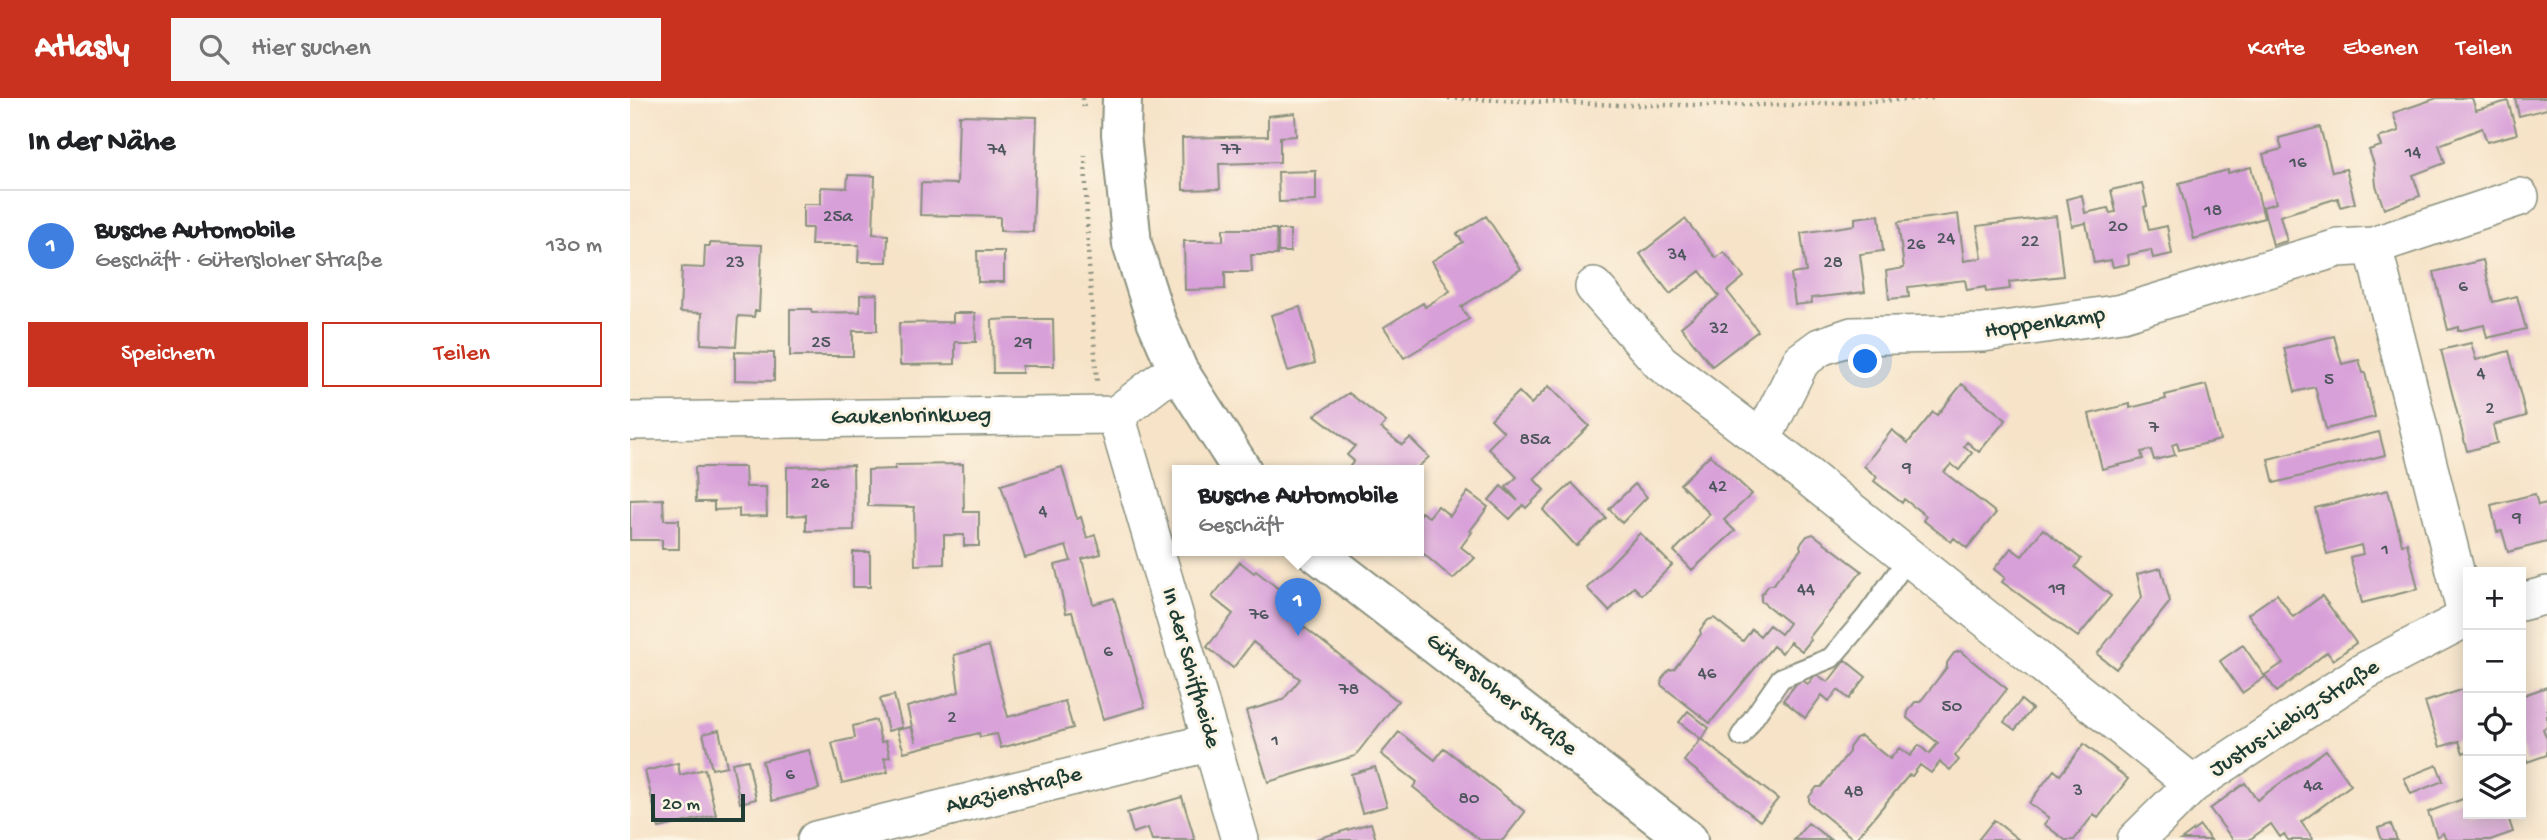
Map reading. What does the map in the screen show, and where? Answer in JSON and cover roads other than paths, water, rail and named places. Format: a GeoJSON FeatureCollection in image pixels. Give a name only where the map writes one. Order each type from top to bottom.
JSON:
{"type":"FeatureCollection","features":[{"type":"Feature","properties":{"kind":"main road"},"geometry":{"type":"LineString","coordinates":[[1122,98],[1121,134],[1132,244],[1156,320],[1178,370],[1239,465]]}},
{"type":"Feature","properties":{"kind":"main road","name":"Gütersloher Straße"},"geometry":{"type":"LineString","coordinates":[[1321,556],[1688,840]]}},
{"type":"Feature","properties":{"kind":"street","name":"Hoppenkamp"},"geometry":{"type":"LineString","coordinates":[[1762,440],[1801,361],[1820,347],[1852,337],[1983,333],[2122,313],[2338,248],[2373,246],[2520,197]]}},
{"type":"Feature","properties":{"kind":"street"},"geometry":{"type":"LineString","coordinates":[[2373,246],[2463,597]]}},
{"type":"Feature","properties":{"kind":"street"},"geometry":{"type":"LineString","coordinates":[[1594,287],[1661,363],[1762,440],[2193,784]]}},
{"type":"Feature","properties":{"kind":"street"},"geometry":{"type":"LineString","coordinates":[[1108,415],[1178,370]]}},
{"type":"Feature","properties":{"kind":"street","name":"Gaukenbrinkweg"},"geometry":{"type":"LineString","coordinates":[[630,421],[1108,415]]}},
{"type":"Feature","properties":{"kind":"street","name":"In der Schiffheide"},"geometry":{"type":"LineString","coordinates":[[1108,415],[1212,742],[1240,840]]}},
{"type":"Feature","properties":{"kind":"street"},"geometry":{"type":"LineString","coordinates":[[2526,601],[2547,595]]}},
{"type":"Feature","properties":{"kind":"street","name":"Justus-Liebig-Straße"},"geometry":{"type":"LineString","coordinates":[[2136,840],[2193,784],[2363,672],[2463,620]]}},
{"type":"Feature","properties":{"kind":"street","name":"Akazienstraße"},"geometry":{"type":"LineString","coordinates":[[826,839],[1212,742]]}},
{"type":"Feature","properties":{"kind":"lane"},"geometry":{"type":"LineString","coordinates":[[1741,736],[1781,678],[1831,658],[1866,617],[1909,557]]}},
{"type":"Feature","properties":{"kind":"place","name":"Busche Automobile"},"geometry":{"type":"Point","coordinates":[1298,636]}}]}
